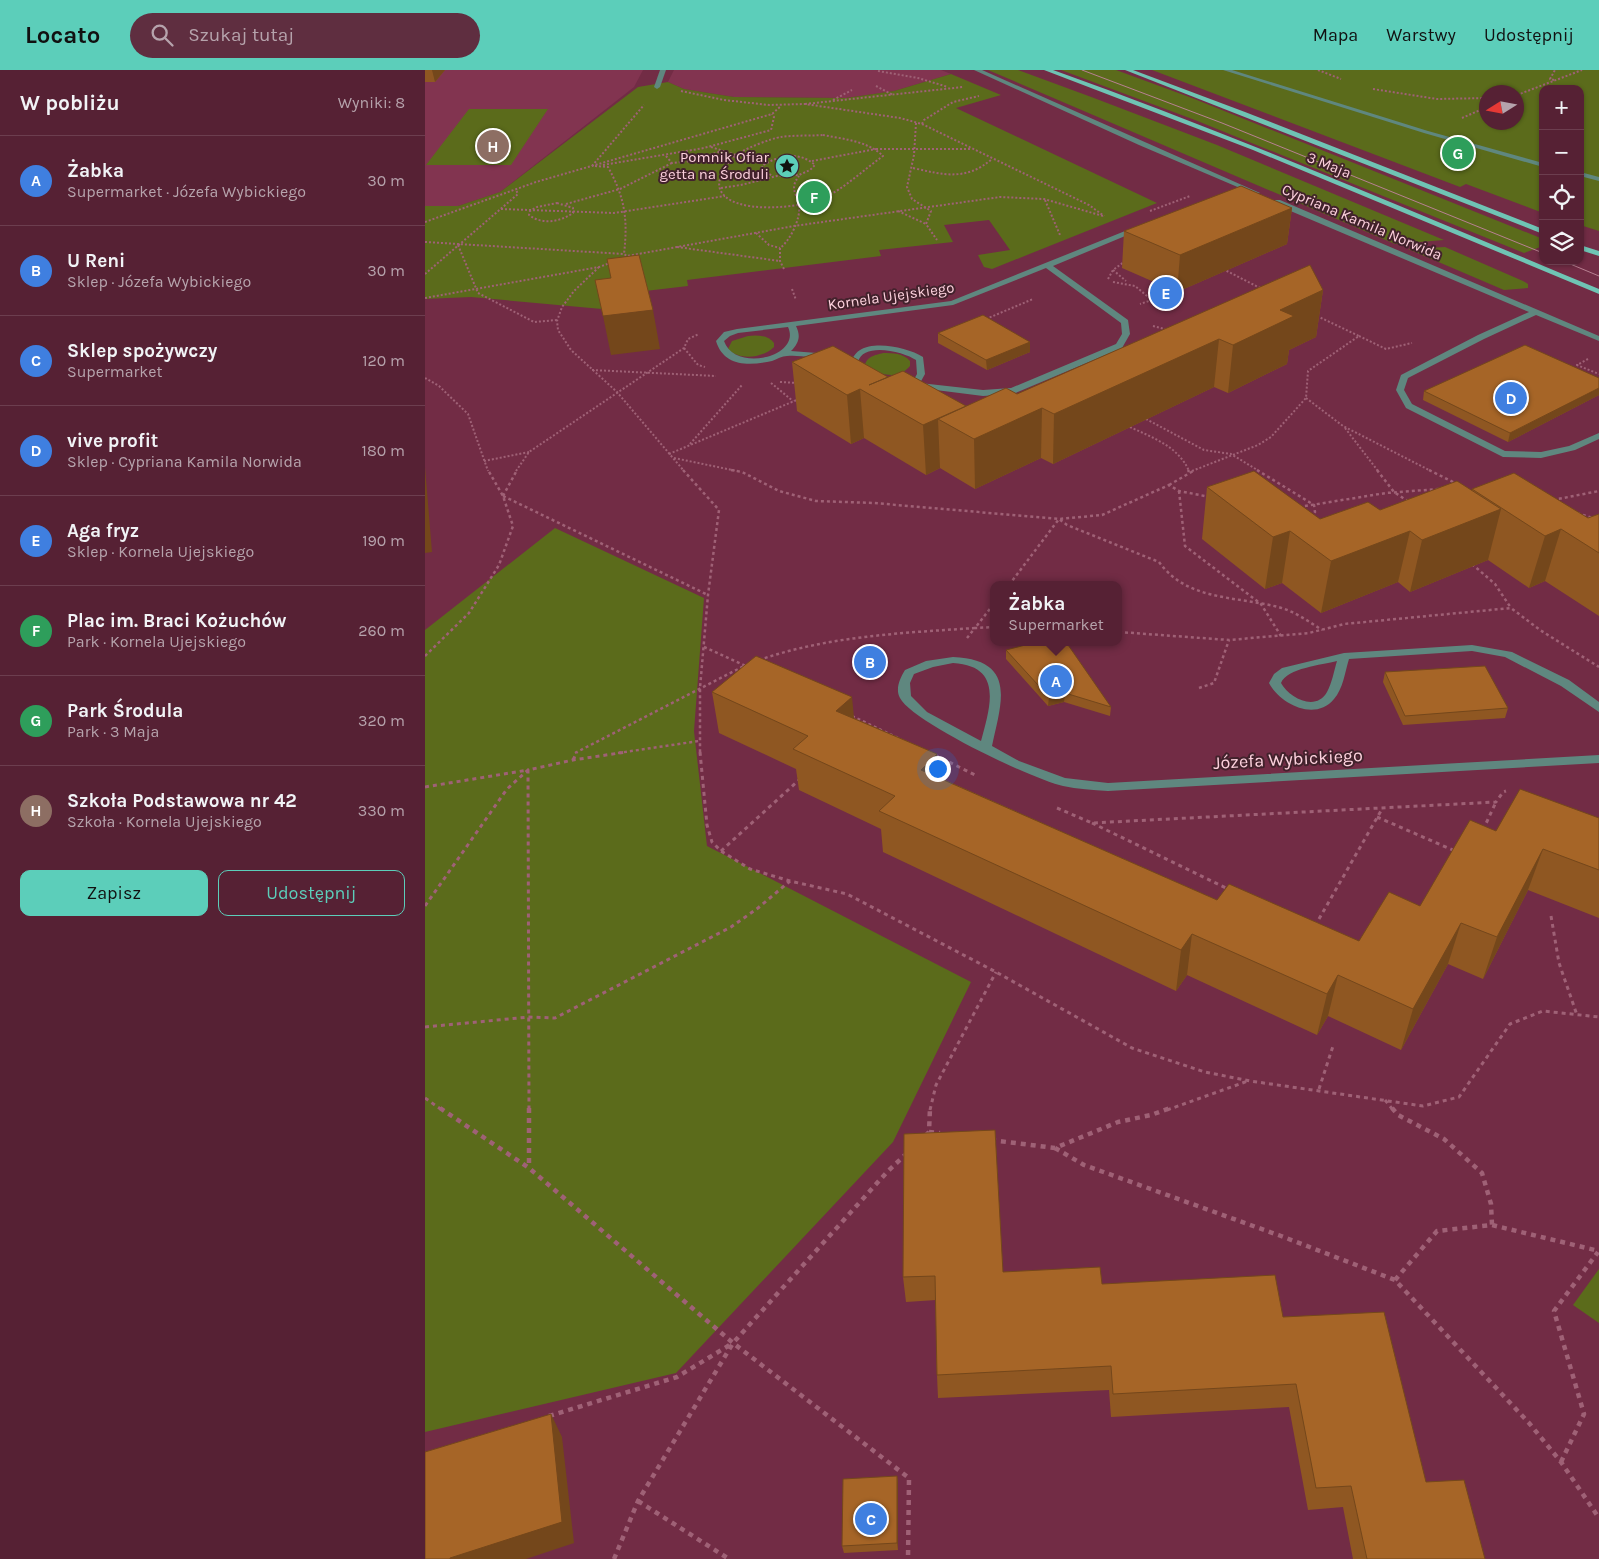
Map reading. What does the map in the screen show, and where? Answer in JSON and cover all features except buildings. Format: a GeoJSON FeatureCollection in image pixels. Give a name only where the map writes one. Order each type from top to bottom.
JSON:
{"type":"FeatureCollection","features":[{"type":"Feature","properties":{"kind":"main road","name":"3 Maja"},"geometry":{"type":"LineString","coordinates":[[1047,70],[1266,154],[1599,292]]}},
{"type":"Feature","properties":{"kind":"main road","name":"3 Maja"},"geometry":{"type":"LineString","coordinates":[[1128,70],[1262,120],[1539,230]]}},
{"type":"Feature","properties":{"kind":"main road"},"geometry":{"type":"LineString","coordinates":[[1584,248],[1599,254]]}},
{"type":"Feature","properties":{"kind":"street"},"geometry":{"type":"LineString","coordinates":[[657,86],[663,70]]}},
{"type":"Feature","properties":{"kind":"street","name":"Cypriana Kamila Norwida"},"geometry":{"type":"LineString","coordinates":[[977,70],[1141,144],[1264,196]]}},
{"type":"Feature","properties":{"kind":"street"},"geometry":{"type":"LineString","coordinates":[[1226,70],[1426,132],[1539,164]]}},
{"type":"Feature","properties":{"kind":"street"},"geometry":{"type":"LineString","coordinates":[[1584,175],[1599,179]]}},
{"type":"Feature","properties":{"kind":"street"},"geometry":{"type":"LineString","coordinates":[[1230,194],[1246,188]]}},
{"type":"Feature","properties":{"kind":"street","name":"Cypriana Kamila Norwida"},"geometry":{"type":"LineString","coordinates":[[1273,200],[1599,338]]}},
{"type":"Feature","properties":{"kind":"street","name":"Kornela Ujejskiego"},"geometry":{"type":"LineString","coordinates":[[834,356],[785,353],[774,358],[745,361],[733,359],[725,355],[720,349],[720,341],[727,334],[737,331],[953,303],[1145,227]]}},
{"type":"Feature","properties":{"kind":"street"},"geometry":{"type":"LineString","coordinates":[[863,379],[856,374],[852,365],[854,358],[861,352],[882,348],[906,349],[915,353],[920,359],[921,366],[921,374],[911,385],[983,393],[1013,391],[1119,346],[1126,334],[1125,322],[1049,266]]}},
{"type":"Feature","properties":{"kind":"street"},"geometry":{"type":"LineString","coordinates":[[1536,312],[1481,337],[1404,377],[1400,390],[1409,406],[1503,454],[1541,455],[1572,448],[1599,436]]}},
{"type":"Feature","properties":{"kind":"street"},"geometry":{"type":"LineString","coordinates":[[785,353],[793,346],[796,336],[791,324]]}},
{"type":"Feature","properties":{"kind":"street"},"geometry":{"type":"LineString","coordinates":[[844,357],[854,358]]}},
{"type":"Feature","properties":{"kind":"street"},"geometry":{"type":"LineString","coordinates":[[1344,656],[1331,696],[1323,702],[1312,705],[1298,704],[1286,699],[1278,692],[1275,684],[1278,676],[1286,670],[1344,656],[1472,648],[1508,654],[1565,683],[1599,708]]}},
{"type":"Feature","properties":{"kind":"street","name":"Józefa Wybickiego"},"geometry":{"type":"LineString","coordinates":[[985,749],[995,706],[996,686],[988,670],[972,662],[957,660],[922,665],[909,672],[904,683],[905,698],[923,715],[985,749],[1015,764],[1063,782],[1107,786],[1599,759]]}},
{"type":"Feature","properties":{"kind":"path"},"geometry":{"type":"LineString","coordinates":[[1318,70],[1347,81]]}},
{"type":"Feature","properties":{"kind":"path"},"geometry":{"type":"LineString","coordinates":[[1554,80],[1550,79],[1555,70]]}},
{"type":"Feature","properties":{"kind":"path"},"geometry":{"type":"LineString","coordinates":[[1524,92],[1582,70]]}},
{"type":"Feature","properties":{"kind":"path"},"geometry":{"type":"LineString","coordinates":[[878,71],[918,78],[951,88]]}},
{"type":"Feature","properties":{"kind":"path"},"geometry":{"type":"LineString","coordinates":[[592,166],[647,102],[657,86],[724,100],[781,106],[970,86]]}},
{"type":"Feature","properties":{"kind":"path"},"geometry":{"type":"LineString","coordinates":[[876,86],[894,95]]}},
{"type":"Feature","properties":{"kind":"path"},"geometry":{"type":"LineString","coordinates":[[1369,88],[1437,99],[1479,98]]}},
{"type":"Feature","properties":{"kind":"path"},"geometry":{"type":"LineString","coordinates":[[831,101],[852,90]]}},
{"type":"Feature","properties":{"kind":"path"},"geometry":{"type":"LineString","coordinates":[[922,124],[924,120],[953,102],[980,96]]}},
{"type":"Feature","properties":{"kind":"path"},"geometry":{"type":"LineString","coordinates":[[620,259],[674,247],[794,226],[1000,197],[1044,199],[1107,218],[1089,205],[922,124],[900,118],[805,104]]}},
{"type":"Feature","properties":{"kind":"path"},"geometry":{"type":"LineString","coordinates":[[426,221],[592,166],[772,114],[781,106]]}},
{"type":"Feature","properties":{"kind":"path"},"geometry":{"type":"LineString","coordinates":[[771,130],[774,116],[772,114]]}},
{"type":"Feature","properties":{"kind":"path"},"geometry":{"type":"LineString","coordinates":[[916,123],[917,148],[907,187],[912,199],[931,211],[926,224]]}},
{"type":"Feature","properties":{"kind":"path"},"geometry":{"type":"LineString","coordinates":[[592,166],[711,146],[771,130]]}},
{"type":"Feature","properties":{"kind":"path"},"geometry":{"type":"LineString","coordinates":[[771,130],[780,137]]}},
{"type":"Feature","properties":{"kind":"path"},"geometry":{"type":"LineString","coordinates":[[501,209],[601,214],[626,212],[725,196],[755,207],[799,206],[824,198],[883,156],[876,149],[849,140],[823,135],[780,137],[736,155],[720,176],[720,188],[725,196]]}},
{"type":"Feature","properties":{"kind":"path"},"geometry":{"type":"LineString","coordinates":[[711,146],[736,155]]}},
{"type":"Feature","properties":{"kind":"path"},"geometry":{"type":"LineString","coordinates":[[773,176],[763,170],[762,166],[776,158],[790,156],[812,161],[876,149],[974,150]]}},
{"type":"Feature","properties":{"kind":"path"},"geometry":{"type":"LineString","coordinates":[[530,211],[546,204],[566,204],[620,188],[641,180],[672,163],[689,163],[722,151]]}},
{"type":"Feature","properties":{"kind":"path"},"geometry":{"type":"LineString","coordinates":[[666,155],[672,163]]}},
{"type":"Feature","properties":{"kind":"path"},"geometry":{"type":"LineString","coordinates":[[913,168],[948,175],[965,174],[981,169],[992,158]]}},
{"type":"Feature","properties":{"kind":"path"},"geometry":{"type":"LineString","coordinates":[[755,233],[769,245],[780,248],[789,244],[799,206],[793,190],[796,179],[810,172],[815,165],[812,161]]}},
{"type":"Feature","properties":{"kind":"path"},"geometry":{"type":"LineString","coordinates":[[592,166],[608,168],[620,188],[626,212],[627,229],[624,254]]}},
{"type":"Feature","properties":{"kind":"path"},"geometry":{"type":"LineString","coordinates":[[720,188],[745,186],[773,176],[800,176]]}},
{"type":"Feature","properties":{"kind":"path"},"geometry":{"type":"LineString","coordinates":[[425,274],[518,194],[516,190]]}},
{"type":"Feature","properties":{"kind":"path"},"geometry":{"type":"LineString","coordinates":[[1044,199],[1060,235]]}},
{"type":"Feature","properties":{"kind":"path"},"geometry":{"type":"LineString","coordinates":[[566,204],[573,208],[573,212]]}},
{"type":"Feature","properties":{"kind":"path"},"geometry":{"type":"LineString","coordinates":[[530,211],[529,215],[532,218],[550,221],[569,216],[573,212]]}},
{"type":"Feature","properties":{"kind":"path"},"geometry":{"type":"LineString","coordinates":[[898,211],[926,224],[937,240]]}},
{"type":"Feature","properties":{"kind":"path"},"geometry":{"type":"LineString","coordinates":[[425,242],[624,254],[627,256]]}},
{"type":"Feature","properties":{"kind":"path"},"geometry":{"type":"LineString","coordinates":[[458,245],[478,293],[534,322],[557,320]]}},
{"type":"Feature","properties":{"kind":"path"},"geometry":{"type":"LineString","coordinates":[[674,247],[781,261]]}},
{"type":"Feature","properties":{"kind":"path"},"geometry":{"type":"LineString","coordinates":[[780,248],[784,269]]}},
{"type":"Feature","properties":{"kind":"path"},"geometry":{"type":"LineString","coordinates":[[1127,282],[1106,282],[1113,270],[1130,258]]}},
{"type":"Feature","properties":{"kind":"path"},"geometry":{"type":"LineString","coordinates":[[425,298],[599,267],[613,262]]}},
{"type":"Feature","properties":{"kind":"path"},"geometry":{"type":"LineString","coordinates":[[599,267],[584,281],[563,306],[557,320],[559,332],[567,345],[617,392],[719,510],[708,595],[700,688],[699,741],[707,825],[713,842],[721,851],[750,869],[790,881],[847,894],[996,972],[1132,1048],[1205,1072],[1249,1081],[1319,1089],[1423,1106],[1459,1097],[1510,1024],[1543,1011],[1599,1017]]}},
{"type":"Feature","properties":{"kind":"path"},"geometry":{"type":"LineString","coordinates":[[1222,268],[1266,291]]}},
{"type":"Feature","properties":{"kind":"path"},"geometry":{"type":"LineString","coordinates":[[1113,270],[1127,282],[1145,292],[1152,300],[1138,305]]}},
{"type":"Feature","properties":{"kind":"path"},"geometry":{"type":"LineString","coordinates":[[980,322],[1049,292],[1073,284]]}},
{"type":"Feature","properties":{"kind":"path"},"geometry":{"type":"LineString","coordinates":[[1317,316],[1386,349]]}},
{"type":"Feature","properties":{"kind":"path"},"geometry":{"type":"LineString","coordinates":[[1147,320],[1153,326],[1173,331]]}},
{"type":"Feature","properties":{"kind":"path"},"geometry":{"type":"LineString","coordinates":[[1153,326],[1153,332]]}},
{"type":"Feature","properties":{"kind":"path"},"geometry":{"type":"LineString","coordinates":[[673,458],[742,472],[779,491],[816,501],[874,503],[1059,519],[1102,515],[1169,485],[1189,472],[1259,444],[1271,437],[1306,398],[1307,370],[1359,336]]}},
{"type":"Feature","properties":{"kind":"path"},"geometry":{"type":"LineString","coordinates":[[1584,361],[1577,365],[1599,374]]}},
{"type":"Feature","properties":{"kind":"path"},"geometry":{"type":"LineString","coordinates":[[592,370],[719,376]]}},
{"type":"Feature","properties":{"kind":"path"},"geometry":{"type":"LineString","coordinates":[[503,496],[512,477],[529,452],[645,374]]}},
{"type":"Feature","properties":{"kind":"path"},"geometry":{"type":"LineString","coordinates":[[425,378],[439,386],[468,414],[490,476],[503,496],[513,526],[499,565],[469,613],[425,656]]}},
{"type":"Feature","properties":{"kind":"path"},"geometry":{"type":"LineString","coordinates":[[688,445],[747,379]]}},
{"type":"Feature","properties":{"kind":"path"},"geometry":{"type":"LineString","coordinates":[[793,402],[769,381],[803,384]]}},
{"type":"Feature","properties":{"kind":"path"},"geometry":{"type":"LineString","coordinates":[[669,454],[802,398]]}},
{"type":"Feature","properties":{"kind":"path"},"geometry":{"type":"LineString","coordinates":[[1306,398],[1343,426],[1455,484]]}},
{"type":"Feature","properties":{"kind":"path"},"geometry":{"type":"LineString","coordinates":[[1146,420],[1204,450],[1231,454],[1314,504]]}},
{"type":"Feature","properties":{"kind":"path"},"geometry":{"type":"LineString","coordinates":[[1343,426],[1395,492],[1417,506]]}},
{"type":"Feature","properties":{"kind":"path"},"geometry":{"type":"LineString","coordinates":[[1130,427],[1178,452],[1187,464],[1189,472]]}},
{"type":"Feature","properties":{"kind":"path"},"geometry":{"type":"LineString","coordinates":[[484,461],[529,452]]}},
{"type":"Feature","properties":{"kind":"path"},"geometry":{"type":"LineString","coordinates":[[1169,485],[1179,491],[1215,498]]}},
{"type":"Feature","properties":{"kind":"path"},"geometry":{"type":"LineString","coordinates":[[1297,507],[1395,492],[1447,488]]}},
{"type":"Feature","properties":{"kind":"path"},"geometry":{"type":"LineString","coordinates":[[1179,491],[1185,546],[1261,604],[1281,636]]}},
{"type":"Feature","properties":{"kind":"path"},"geometry":{"type":"LineString","coordinates":[[1552,500],[1599,491]]}},
{"type":"Feature","properties":{"kind":"path"},"geometry":{"type":"LineString","coordinates":[[503,496],[708,595]]}},
{"type":"Feature","properties":{"kind":"path"},"geometry":{"type":"LineString","coordinates":[[1307,523],[1315,512],[1314,504]]}},
{"type":"Feature","properties":{"kind":"path"},"geometry":{"type":"LineString","coordinates":[[1571,510],[1599,520]]}},
{"type":"Feature","properties":{"kind":"path"},"geometry":{"type":"LineString","coordinates":[[1012,581],[1059,519]]}},
{"type":"Feature","properties":{"kind":"path"},"geometry":{"type":"LineString","coordinates":[[1059,519],[1067,525],[1159,562],[1168,575],[1185,585],[1208,594],[1278,607],[1297,614],[1322,630]]}},
{"type":"Feature","properties":{"kind":"path"},"geometry":{"type":"LineString","coordinates":[[1468,561],[1486,574],[1501,589],[1511,608],[1545,633],[1599,666]]}},
{"type":"Feature","properties":{"kind":"path"},"geometry":{"type":"LineString","coordinates":[[573,760],[575,753],[744,665],[781,651],[814,643],[975,628],[990,608]]}},
{"type":"Feature","properties":{"kind":"path"},"geometry":{"type":"LineString","coordinates":[[1122,632],[1229,640],[1281,636],[1322,630],[1344,624],[1511,608]]}},
{"type":"Feature","properties":{"kind":"path"},"geometry":{"type":"LineString","coordinates":[[1199,688],[1214,683],[1229,640]]}},
{"type":"Feature","properties":{"kind":"path"},"geometry":{"type":"LineString","coordinates":[[425,787],[528,770],[573,760],[699,741]]}},
{"type":"Feature","properties":{"kind":"path"},"geometry":{"type":"LineString","coordinates":[[425,906],[507,789],[528,770]]}},
{"type":"Feature","properties":{"kind":"path"},"geometry":{"type":"LineString","coordinates":[[528,770],[529,1168]]}},
{"type":"Feature","properties":{"kind":"path"},"geometry":{"type":"LineString","coordinates":[[721,851],[799,780]]}},
{"type":"Feature","properties":{"kind":"path"},"geometry":{"type":"LineString","coordinates":[[1481,832],[1496,802]]}},
{"type":"Feature","properties":{"kind":"path"},"geometry":{"type":"LineString","coordinates":[[1313,930],[1382,809]]}},
{"type":"Feature","properties":{"kind":"path"},"geometry":{"type":"LineString","coordinates":[[1377,818],[1460,853]]}},
{"type":"Feature","properties":{"kind":"path"},"geometry":{"type":"LineString","coordinates":[[1092,822],[1233,892]]}},
{"type":"Feature","properties":{"kind":"path"},"geometry":{"type":"LineString","coordinates":[[425,1027],[529,1017],[555,1018],[731,927],[758,908],[790,881]]}},
{"type":"Feature","properties":{"kind":"path"},"geometry":{"type":"LineString","coordinates":[[1551,916],[1559,963],[1577,1015]]}},
{"type":"Feature","properties":{"kind":"path"},"geometry":{"type":"LineString","coordinates":[[929,1132],[930,1107],[936,1085],[996,972]]}},
{"type":"Feature","properties":{"kind":"path"},"geometry":{"type":"LineString","coordinates":[[1319,1089],[1333,1046]]}},
{"type":"Feature","properties":{"kind":"path"},"geometry":{"type":"LineString","coordinates":[[1055,1148],[1118,1122],[1151,1115],[1249,1081]]}},
{"type":"Feature","properties":{"kind":"path"},"geometry":{"type":"LineString","coordinates":[[425,1098],[529,1168],[733,1343],[909,1478],[908,1559]]}},
{"type":"Feature","properties":{"kind":"path"},"geometry":{"type":"LineString","coordinates":[[1385,1100],[1398,1115],[1444,1139],[1482,1173],[1491,1204],[1492,1225]]}},
{"type":"Feature","properties":{"kind":"path"},"geometry":{"type":"LineString","coordinates":[[922,1138],[929,1132],[948,1134]]}},
{"type":"Feature","properties":{"kind":"path"},"geometry":{"type":"LineString","coordinates":[[987,1139],[1055,1148],[1084,1165],[1281,1236],[1395,1280],[1513,1406],[1561,1462],[1599,1518]]}},
{"type":"Feature","properties":{"kind":"path"},"geometry":{"type":"LineString","coordinates":[[614,1559],[638,1501],[733,1343],[887,1172],[908,1152]]}},
{"type":"Feature","properties":{"kind":"path"},"geometry":{"type":"LineString","coordinates":[[1395,1280],[1437,1231],[1492,1225],[1599,1251],[1554,1311],[1584,1414],[1561,1462]]}},
{"type":"Feature","properties":{"kind":"path"},"geometry":{"type":"LineString","coordinates":[[547,1417],[677,1377],[733,1343]]}},
{"type":"Feature","properties":{"kind":"path"},"geometry":{"type":"LineString","coordinates":[[638,1501],[729,1559]]}},
{"type":"Feature","properties":{"kind":"shaded area"},"geometry":{"type":"Polygon","coordinates":[[[425,70],[643,70],[634,87],[500,192],[458,206],[425,206],[425,70]]]}},
{"type":"Feature","properties":{"kind":"shaded area"},"geometry":{"type":"Polygon","coordinates":[[[674,70],[941,70],[951,74],[894,91],[846,98],[734,97],[684,89],[668,82],[674,70]]]}},
{"type":"Feature","properties":{"kind":"green space"},"geometry":{"type":"Polygon","coordinates":[[[988,70],[1018,70],[1094,98],[1217,145],[1444,240],[1395,244],[988,70]]]}},
{"type":"Feature","properties":{"kind":"green space"},"geometry":{"type":"Polygon","coordinates":[[[1061,70],[1116,70],[1192,98],[1539,237],[1539,247],[1524,253],[1195,120],[1061,70]]]}},
{"type":"Feature","properties":{"kind":"green space"},"geometry":{"type":"Polygon","coordinates":[[[1152,70],[1599,70],[1599,231],[1584,226],[1584,85],[1539,85],[1539,211],[1466,184],[1460,187],[1152,70]]]}},
{"type":"Feature","properties":{"kind":"green space"},"geometry":{"type":"Polygon","coordinates":[[[951,74],[1001,95],[956,108],[1157,203],[992,269],[984,267],[978,255],[1010,250],[989,220],[944,225],[953,242],[879,250],[881,256],[687,280],[688,286],[611,295],[613,310],[471,297],[425,299],[425,206],[458,206],[500,192],[638,87],[668,82],[684,89],[734,97],[846,98],[894,91],[951,74]]]}},
{"type":"Feature","properties":{"kind":"green space"},"geometry":{"type":"Polygon","coordinates":[[[469,109],[548,109],[511,165],[426,165],[469,109]]]}},
{"type":"Feature","properties":{"kind":"green space"},"geometry":{"type":"Polygon","coordinates":[[[1445,247],[1523,281],[1528,284],[1528,288],[1504,290],[1408,249],[1445,247]]]}},
{"type":"Feature","properties":{"kind":"green space"},"geometry":{"type":"Polygon","coordinates":[[[748,336],[766,337],[772,340],[774,347],[764,354],[751,357],[738,355],[728,349],[732,341],[748,336]]]}},
{"type":"Feature","properties":{"kind":"green space"},"geometry":{"type":"Polygon","coordinates":[[[883,353],[894,353],[904,356],[910,361],[910,366],[905,371],[894,375],[882,374],[865,367],[869,359],[883,353]]]}},
{"type":"Feature","properties":{"kind":"green space"},"geometry":{"type":"Polygon","coordinates":[[[555,528],[704,598],[694,731],[707,846],[971,982],[893,1142],[676,1373],[425,1432],[425,630],[555,528]]]}},
{"type":"Feature","properties":{"kind":"green space"},"geometry":{"type":"Polygon","coordinates":[[[1599,1269],[1599,1323],[1573,1305],[1599,1269]]]}},
{"type":"Feature","properties":{"kind":"tram line"},"geometry":{"type":"LineString","coordinates":[[1082,70],[1222,123],[1539,251]]}},
{"type":"Feature","properties":{"kind":"tram line"},"geometry":{"type":"LineString","coordinates":[[1573,265],[1599,276]]}},
{"type":"Feature","properties":{"kind":"place","name":"Szkoła Podstawowa nr 42"},"geometry":{"type":"Point","coordinates":[493,146]}},
{"type":"Feature","properties":{"kind":"place","name":"Park Środula"},"geometry":{"type":"Point","coordinates":[1458,153]}},
{"type":"Feature","properties":{"kind":"place","name":"Pomnik Ofiar getta na Środuli"},"geometry":{"type":"Point","coordinates":[787,166]}},
{"type":"Feature","properties":{"kind":"place","name":"Plac im. Braci Kożuchów"},"geometry":{"type":"Point","coordinates":[814,197]}},
{"type":"Feature","properties":{"kind":"place","name":"Aga fryz"},"geometry":{"type":"Point","coordinates":[1166,293]}},
{"type":"Feature","properties":{"kind":"place","name":"vive profit"},"geometry":{"type":"Point","coordinates":[1511,398]}},
{"type":"Feature","properties":{"kind":"place","name":"U Reni"},"geometry":{"type":"Point","coordinates":[870,662]}},
{"type":"Feature","properties":{"kind":"place","name":"Żabka"},"geometry":{"type":"Point","coordinates":[1056,681]}},
{"type":"Feature","properties":{"kind":"place","name":"Sklep spożywczy"},"geometry":{"type":"Point","coordinates":[871,1519]}}]}
